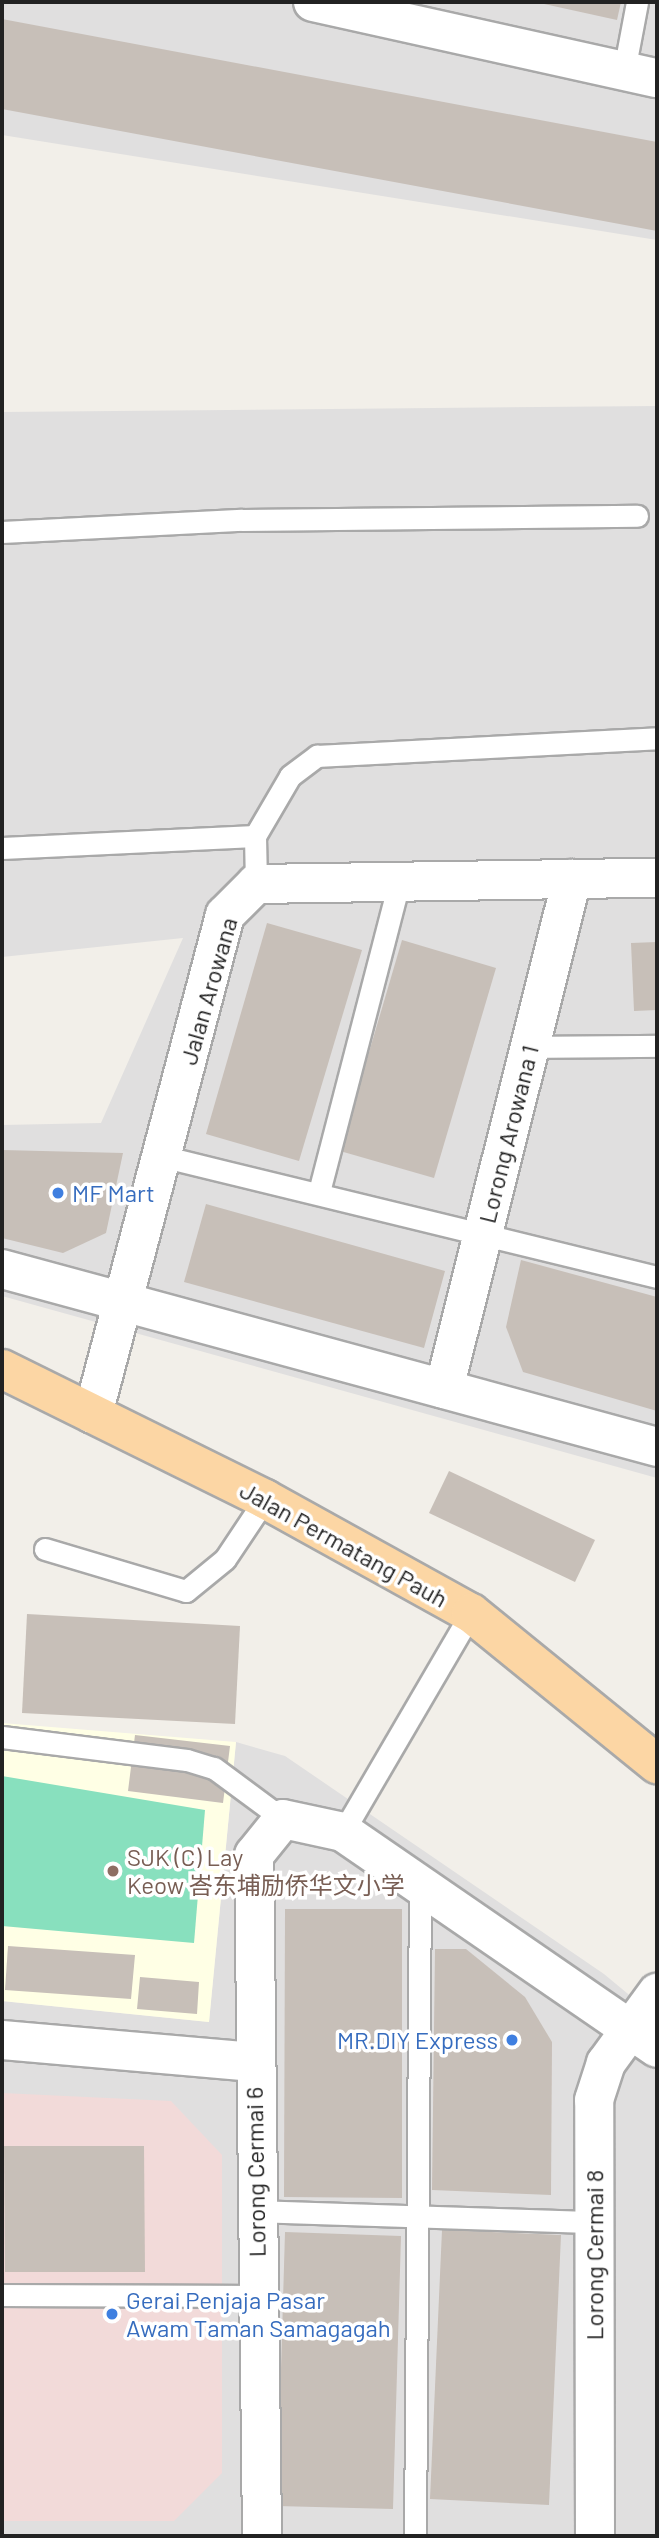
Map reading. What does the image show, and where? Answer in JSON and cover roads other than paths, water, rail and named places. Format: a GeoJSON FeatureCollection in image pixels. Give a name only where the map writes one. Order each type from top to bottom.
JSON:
{"type":"FeatureCollection","features":[{"type":"Feature","properties":{"kind":"main road","name":"Jalan Permatang Pauh"},"geometry":{"type":"LineString","coordinates":[[2,1369],[265,1499],[471,1613],[657,1764]]}},
{"type":"Feature","properties":{"kind":"street"},"geometry":{"type":"LineString","coordinates":[[313,2],[641,74]]}},
{"type":"Feature","properties":{"kind":"street"},"geometry":{"type":"LineString","coordinates":[[256,884],[657,878]]}},
{"type":"Feature","properties":{"kind":"street","name":"Lorong Arowana 1"},"geometry":{"type":"LineString","coordinates":[[444,1389],[572,879]]}},
{"type":"Feature","properties":{"kind":"street","name":"Jalan Arowana"},"geometry":{"type":"LineString","coordinates":[[93,1414],[226,915],[256,884]]}},
{"type":"Feature","properties":{"kind":"street"},"geometry":{"type":"LineString","coordinates":[[2,1269],[657,1447]]}},
{"type":"Feature","properties":{"kind":"street"},"geometry":{"type":"LineString","coordinates":[[283,1819],[343,1832],[420,1881],[643,2038]]}},
{"type":"Feature","properties":{"kind":"street","name":"Lorong Cermai 6"},"geometry":{"type":"LineString","coordinates":[[262,2536],[252,2062],[254,1855],[283,1819]]}},
{"type":"Feature","properties":{"kind":"street","name":"Lorong Cermai 8"},"geometry":{"type":"LineString","coordinates":[[595,2536],[594,2099],[606,2063],[643,2038],[657,1993]]}},
{"type":"Feature","properties":{"kind":"street"},"geometry":{"type":"LineString","coordinates":[[2,2040],[252,2062]]}},
{"type":"Feature","properties":{"kind":"lane"},"geometry":{"type":"LineString","coordinates":[[637,2],[641,74]]}},
{"type":"Feature","properties":{"kind":"lane"},"geometry":{"type":"LineString","coordinates":[[2,533],[242,520],[637,516]]}},
{"type":"Feature","properties":{"kind":"lane"},"geometry":{"type":"LineString","coordinates":[[256,884],[255,836],[290,776],[317,757],[657,738]]}},
{"type":"Feature","properties":{"kind":"lane"},"geometry":{"type":"LineString","coordinates":[[2,848],[255,836]]}},
{"type":"Feature","properties":{"kind":"lane"},"geometry":{"type":"LineString","coordinates":[[319,1192],[399,882]]}},
{"type":"Feature","properties":{"kind":"lane"},"geometry":{"type":"LineString","coordinates":[[530,1047],[657,1045]]}},
{"type":"Feature","properties":{"kind":"lane"},"geometry":{"type":"LineString","coordinates":[[161,1156],[484,1231],[657,1277]]}},
{"type":"Feature","properties":{"kind":"lane"},"geometry":{"type":"LineString","coordinates":[[45,1549],[186,1591],[225,1559],[265,1499]]}},
{"type":"Feature","properties":{"kind":"lane"},"geometry":{"type":"LineString","coordinates":[[343,1832],[471,1613]]}},
{"type":"Feature","properties":{"kind":"lane"},"geometry":{"type":"LineString","coordinates":[[2,1737],[187,1760],[214,1768],[283,1819]]}},
{"type":"Feature","properties":{"kind":"lane"},"geometry":{"type":"LineString","coordinates":[[415,2536],[420,1881]]}},
{"type":"Feature","properties":{"kind":"lane"},"geometry":{"type":"LineString","coordinates":[[256,2211],[594,2222]]}},
{"type":"Feature","properties":{"kind":"lane"},"geometry":{"type":"LineString","coordinates":[[2,2295],[257,2296]]}},
{"type":"Feature","properties":{"kind":"place","name":"MF Mart"},"geometry":{"type":"Point","coordinates":[58,1193]}},
{"type":"Feature","properties":{"kind":"place","name":"SJK (C) Lay Keow 峇东埔励侨华文小学"},"geometry":{"type":"Point","coordinates":[113,1871]}},
{"type":"Feature","properties":{"kind":"place","name":"MR.DIY Express"},"geometry":{"type":"Point","coordinates":[512,2040]}},
{"type":"Feature","properties":{"kind":"place","name":"Gerai Penjaja Pasar Awam Taman Samagagah"},"geometry":{"type":"Point","coordinates":[112,2314]}}]}
